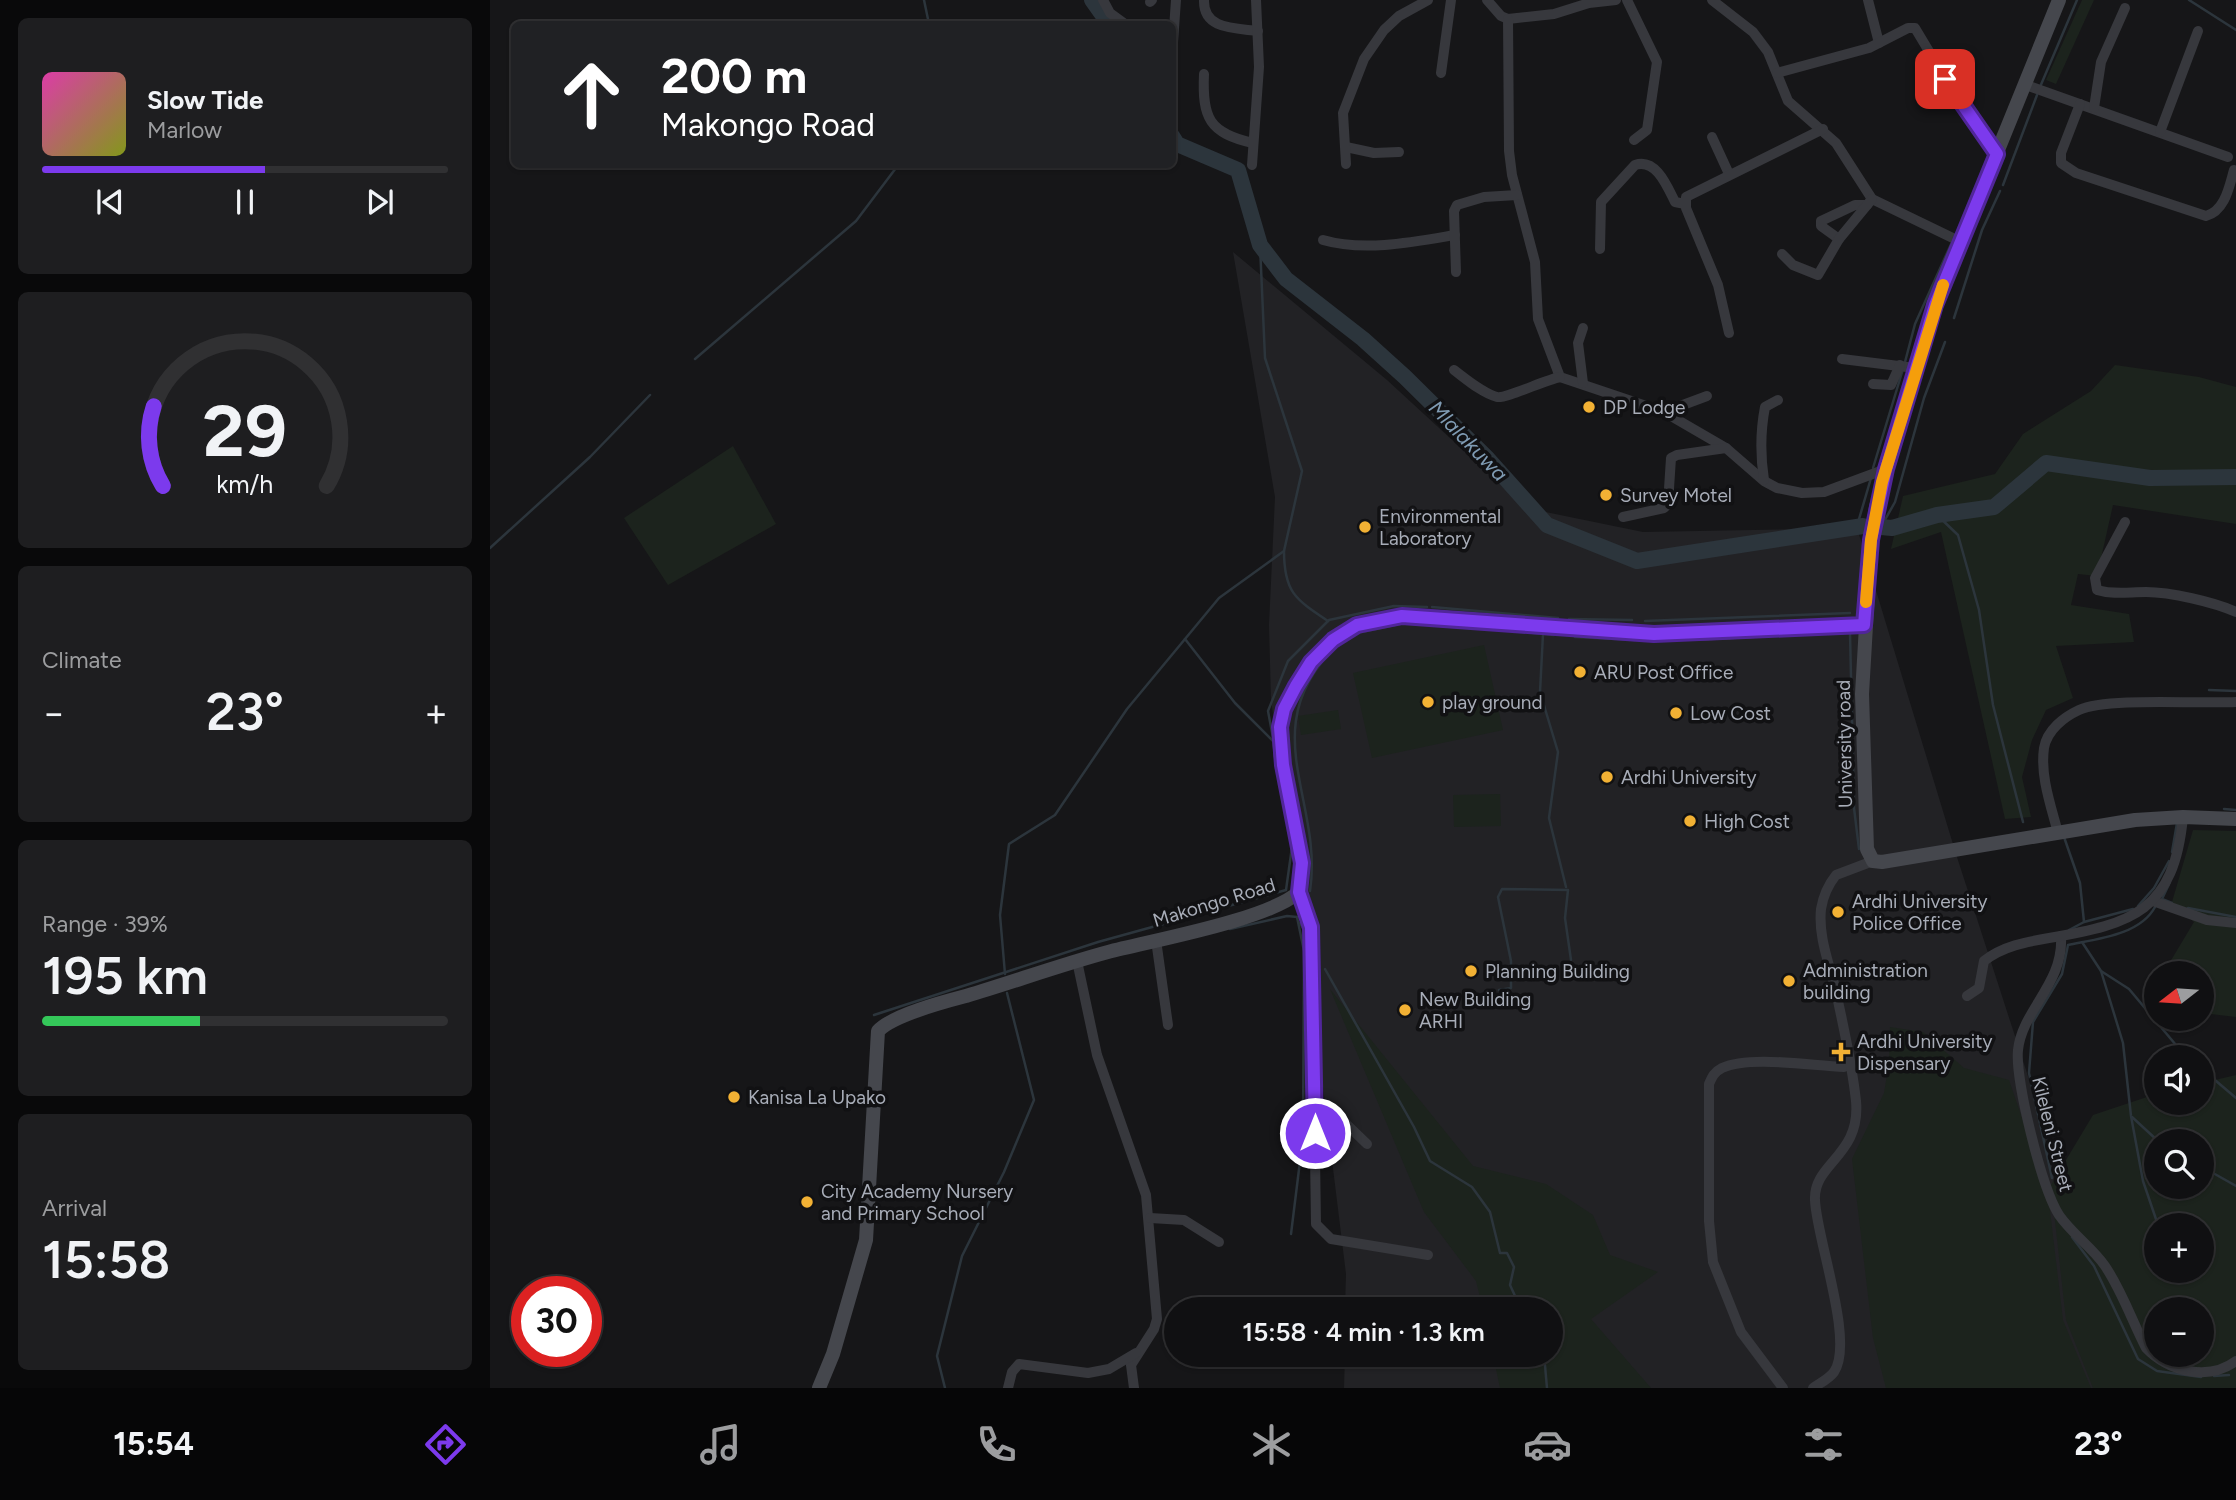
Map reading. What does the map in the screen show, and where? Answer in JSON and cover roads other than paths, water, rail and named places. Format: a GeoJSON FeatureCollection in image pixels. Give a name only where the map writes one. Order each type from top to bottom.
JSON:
{"type":"FeatureCollection","features":[{"type":"Feature","properties":{"kind":"street"},"geometry":{"type":"LineString","coordinates":[[1103,0],[1110,13],[1121,21]]}},
{"type":"Feature","properties":{"kind":"street"},"geometry":{"type":"LineString","coordinates":[[1175,21],[1176,0]]}},
{"type":"Feature","properties":{"kind":"street"},"geometry":{"type":"LineString","coordinates":[[1204,0],[1205,15],[1212,22],[1258,31]]}},
{"type":"Feature","properties":{"kind":"street"},"geometry":{"type":"LineString","coordinates":[[1252,165],[1259,85],[1256,0]]}},
{"type":"Feature","properties":{"kind":"street"},"geometry":{"type":"LineString","coordinates":[[1346,164],[1343,113],[1364,59],[1384,30],[1399,16],[1429,0]]}},
{"type":"Feature","properties":{"kind":"street"},"geometry":{"type":"LineString","coordinates":[[1441,73],[1451,0]]}},
{"type":"Feature","properties":{"kind":"street"},"geometry":{"type":"LineString","coordinates":[[1488,0],[1501,16],[1508,19],[1553,14],[1589,3],[1616,0]]}},
{"type":"Feature","properties":{"kind":"street"},"geometry":{"type":"LineString","coordinates":[[1627,0],[1657,62],[1647,130],[1634,140]]}},
{"type":"Feature","properties":{"kind":"street"},"geometry":{"type":"LineString","coordinates":[[1712,0],[1753,32],[1768,52],[1788,101],[1799,113],[1823,129],[1848,160],[1870,202]]}},
{"type":"Feature","properties":{"kind":"street"},"geometry":{"type":"LineString","coordinates":[[1868,0],[1879,43]]}},
{"type":"Feature","properties":{"kind":"street","name":"University road"},"geometry":{"type":"LineString","coordinates":[[1873,861],[1866,838],[1862,694],[1871,535],[1877,507],[1908,367],[2059,0]]}},
{"type":"Feature","properties":{"kind":"street"},"geometry":{"type":"LineString","coordinates":[[2094,108],[2102,62],[2125,8]]}},
{"type":"Feature","properties":{"kind":"street"},"geometry":{"type":"LineString","coordinates":[[1508,19],[1509,152],[1517,195],[1535,262],[1538,319],[1559,377]]}},
{"type":"Feature","properties":{"kind":"street"},"geometry":{"type":"LineString","coordinates":[[1777,73],[1879,43],[1908,28],[1915,28],[1961,103],[1997,154]]}},
{"type":"Feature","properties":{"kind":"street"},"geometry":{"type":"LineString","coordinates":[[2160,132],[2198,31]]}},
{"type":"Feature","properties":{"kind":"street"},"geometry":{"type":"LineString","coordinates":[[1204,74],[1203,104],[1206,113],[1225,136],[1253,143]]}},
{"type":"Feature","properties":{"kind":"street"},"geometry":{"type":"LineString","coordinates":[[2026,85],[2232,154],[2229,165],[2235,170],[2223,202],[2213,214],[2206,216],[2076,173],[2061,163],[2061,153],[2080,104]]}},
{"type":"Feature","properties":{"kind":"street"},"geometry":{"type":"LineString","coordinates":[[1729,333],[1718,285],[1685,204],[1688,195],[1823,129]]}},
{"type":"Feature","properties":{"kind":"street"},"geometry":{"type":"LineString","coordinates":[[1712,138],[1729,174]]}},
{"type":"Feature","properties":{"kind":"street"},"geometry":{"type":"LineString","coordinates":[[1346,147],[1374,153],[1399,152]]}},
{"type":"Feature","properties":{"kind":"street"},"geometry":{"type":"LineString","coordinates":[[1600,249],[1601,202],[1635,165],[1642,163],[1651,166],[1675,202],[1685,204]]}},
{"type":"Feature","properties":{"kind":"street"},"geometry":{"type":"LineString","coordinates":[[1456,272],[1454,211],[1457,205],[1484,197],[1517,195]]}},
{"type":"Feature","properties":{"kind":"street"},"geometry":{"type":"LineString","coordinates":[[1782,254],[1793,265],[1818,275],[1839,239],[1870,202]]}},
{"type":"Feature","properties":{"kind":"street"},"geometry":{"type":"LineString","coordinates":[[1839,239],[1821,226],[1821,221],[1854,205],[1870,202],[1961,242]]}},
{"type":"Feature","properties":{"kind":"street"},"geometry":{"type":"LineString","coordinates":[[1323,240],[1342,245],[1372,245],[1455,235]]}},
{"type":"Feature","properties":{"kind":"street"},"geometry":{"type":"LineString","coordinates":[[1583,328],[1578,343],[1583,383]]}},
{"type":"Feature","properties":{"kind":"street"},"geometry":{"type":"LineString","coordinates":[[1842,359],[1908,367]]}},
{"type":"Feature","properties":{"kind":"street"},"geometry":{"type":"LineString","coordinates":[[1874,384],[1891,386],[1908,367]]}},
{"type":"Feature","properties":{"kind":"street"},"geometry":{"type":"LineString","coordinates":[[1454,370],[1498,397],[1511,396],[1534,383],[1559,377],[1664,412],[1726,448],[1764,481],[1777,488],[1814,494],[1886,469]]}},
{"type":"Feature","properties":{"kind":"street"},"geometry":{"type":"LineString","coordinates":[[1664,412],[1707,396]]}},
{"type":"Feature","properties":{"kind":"street"},"geometry":{"type":"LineString","coordinates":[[1764,481],[1759,448],[1761,425],[1765,407],[1778,400]]}},
{"type":"Feature","properties":{"kind":"street"},"geometry":{"type":"LineString","coordinates":[[1623,517],[1664,508],[1668,504],[1671,458],[1726,448]]}},
{"type":"Feature","properties":{"kind":"street"},"geometry":{"type":"LineString","coordinates":[[2125,522],[2095,578],[2097,590],[2110,593],[2148,592],[2222,606],[2236,612]]}},
{"type":"Feature","properties":{"kind":"street","name":"Makongo Road"},"geometry":{"type":"LineString","coordinates":[[820,1388],[833,1354],[866,1240],[878,1031],[887,1024],[940,1004],[1077,961],[1257,912],[1278,905],[1299,892],[1302,863],[1283,765],[1282,717],[1311,662],[1333,640],[1357,625],[1390,618],[1425,617],[1654,634],[1864,625]]}},
{"type":"Feature","properties":{"kind":"street"},"geometry":{"type":"LineString","coordinates":[[2058,833],[2044,775],[2044,747],[2049,733],[2064,718],[2080,709],[2109,704],[2236,702]]}},
{"type":"Feature","properties":{"kind":"street"},"geometry":{"type":"LineString","coordinates":[[1967,996],[1979,988],[1982,966],[1989,957],[2027,942],[2134,917],[2153,901],[2177,854],[2183,817]]}},
{"type":"Feature","properties":{"kind":"street"},"geometry":{"type":"LineString","coordinates":[[1783,1388],[1745,1340],[1730,1309],[1713,1262],[1709,1221],[1709,1084],[1713,1074],[1728,1066],[1765,1063],[1844,1067],[1848,1062],[1850,1055],[1821,929],[1821,908],[1836,875],[1873,861],[1947,853],[2135,820],[2183,817],[2236,819]]}},
{"type":"Feature","properties":{"kind":"street"},"geometry":{"type":"LineString","coordinates":[[1299,892],[1308,913],[1312,946],[1315,1217],[1319,1231],[1331,1239],[1428,1255]]}},
{"type":"Feature","properties":{"kind":"street"},"geometry":{"type":"LineString","coordinates":[[2153,901],[2207,920],[2236,923]]}},
{"type":"Feature","properties":{"kind":"street","name":"Kileleni Street"},"geometry":{"type":"LineString","coordinates":[[2061,936],[2056,968],[2027,1024],[2018,1049],[2019,1072],[2048,1194],[2061,1218],[2107,1269],[2146,1348],[2155,1357],[2178,1369],[2198,1372],[2217,1370],[2236,1361]]}},
{"type":"Feature","properties":{"kind":"street"},"geometry":{"type":"LineString","coordinates":[[1156,940],[1168,1025]]}},
{"type":"Feature","properties":{"kind":"street"},"geometry":{"type":"LineString","coordinates":[[1077,961],[1097,1055],[1146,1195],[1150,1218],[1157,1319],[1154,1329],[1136,1353],[1131,1365],[1134,1388]]}},
{"type":"Feature","properties":{"kind":"street"},"geometry":{"type":"LineString","coordinates":[[1813,1388],[1834,1371],[1840,1356],[1833,1292],[1815,1198],[1821,1175],[1847,1146],[1854,1131],[1856,1102],[1848,1062]]}},
{"type":"Feature","properties":{"kind":"street"},"geometry":{"type":"LineString","coordinates":[[1315,1101],[1340,1118],[1367,1144]]}},
{"type":"Feature","properties":{"kind":"street"},"geometry":{"type":"LineString","coordinates":[[1150,1218],[1184,1220],[1219,1242]]}},
{"type":"Feature","properties":{"kind":"street"},"geometry":{"type":"LineString","coordinates":[[1009,1388],[1012,1373],[1019,1364],[1088,1373],[1109,1369],[1136,1353]]}},
{"type":"Feature","properties":{"kind":"waterway"},"geometry":{"type":"LineString","coordinates":[[924,0],[928,21]]}},
{"type":"Feature","properties":{"kind":"waterway","name":"Mlalakuwa"},"geometry":{"type":"LineString","coordinates":[[1092,0],[1107,21]]}},
{"type":"Feature","properties":{"kind":"waterway"},"geometry":{"type":"LineString","coordinates":[[2040,87],[2077,0]]}},
{"type":"Feature","properties":{"kind":"waterway"},"geometry":{"type":"LineString","coordinates":[[2189,0],[2236,30]]}},
{"type":"Feature","properties":{"kind":"waterway"},"geometry":{"type":"LineString","coordinates":[[2003,185],[2037,95]]}},
{"type":"Feature","properties":{"kind":"waterway","name":"Mlalakuwa"},"geometry":{"type":"LineString","coordinates":[[1176,142],[1238,170],[1260,245],[1286,279],[1363,339],[1405,377],[1488,459],[1547,525],[1637,561],[1863,526]]}},
{"type":"Feature","properties":{"kind":"waterway"},"geometry":{"type":"LineString","coordinates":[[695,359],[856,221],[896,168]]}},
{"type":"Feature","properties":{"kind":"waterway"},"geometry":{"type":"LineString","coordinates":[[1954,318],[1982,230],[2000,191]]}},
{"type":"Feature","properties":{"kind":"waterway"},"geometry":{"type":"LineString","coordinates":[[1905,362],[1915,324],[1952,242]]}},
{"type":"Feature","properties":{"kind":"waterway"},"geometry":{"type":"LineString","coordinates":[[1005,974],[1000,915],[1009,844],[1055,815],[1127,709],[1219,598],[1284,551],[1302,471],[1265,358],[1260,245]]}},
{"type":"Feature","properties":{"kind":"waterway"},"geometry":{"type":"LineString","coordinates":[[1881,527],[1895,502],[1924,398],[1945,342]]}},
{"type":"Feature","properties":{"kind":"waterway"},"geometry":{"type":"LineString","coordinates":[[1873,468],[1903,369]]}},
{"type":"Feature","properties":{"kind":"waterway"},"geometry":{"type":"LineString","coordinates":[[490,548],[590,457],[650,395]]}},
{"type":"Feature","properties":{"kind":"waterway"},"geometry":{"type":"LineString","coordinates":[[1881,527],[1892,528],[1937,515],[1994,507],[2046,463],[2150,478],[2236,477]]}},
{"type":"Feature","properties":{"kind":"waterway"},"geometry":{"type":"LineString","coordinates":[[1857,526],[1871,478]]}},
{"type":"Feature","properties":{"kind":"waterway"},"geometry":{"type":"LineString","coordinates":[[1937,515],[1958,535],[1979,610],[1993,705],[2023,822]]}},
{"type":"Feature","properties":{"kind":"waterway"},"geometry":{"type":"LineString","coordinates":[[1284,551],[1286,576],[1294,593],[1307,607],[1328,621]]}},
{"type":"Feature","properties":{"kind":"waterway"},"geometry":{"type":"LineString","coordinates":[[1273,738],[1268,711],[1288,661],[1329,620],[1394,606],[1427,607]]}},
{"type":"Feature","properties":{"kind":"waterway"},"geometry":{"type":"LineString","coordinates":[[1432,607],[1558,618]]}},
{"type":"Feature","properties":{"kind":"waterway"},"geometry":{"type":"LineString","coordinates":[[1645,621],[1850,613]]}},
{"type":"Feature","properties":{"kind":"waterway"},"geometry":{"type":"LineString","coordinates":[[1569,619],[1632,620]]}},
{"type":"Feature","properties":{"kind":"waterway"},"geometry":{"type":"LineString","coordinates":[[1357,633],[1405,623]]}},
{"type":"Feature","properties":{"kind":"waterway"},"geometry":{"type":"LineString","coordinates":[[1474,627],[1554,635]]}},
{"type":"Feature","properties":{"kind":"waterway"},"geometry":{"type":"LineString","coordinates":[[1850,633],[1854,808],[1859,849]]}},
{"type":"Feature","properties":{"kind":"waterway"},"geometry":{"type":"LineString","coordinates":[[1543,634],[1540,692],[1558,752],[1549,818],[1566,887]]}},
{"type":"Feature","properties":{"kind":"waterway"},"geometry":{"type":"LineString","coordinates":[[1575,637],[1635,640]]}},
{"type":"Feature","properties":{"kind":"waterway"},"geometry":{"type":"LineString","coordinates":[[1185,639],[1235,703],[1274,742]]}},
{"type":"Feature","properties":{"kind":"waterway"},"geometry":{"type":"LineString","coordinates":[[1310,891],[1312,857],[1297,764],[1295,734],[1299,704],[1313,674],[1339,643]]}},
{"type":"Feature","properties":{"kind":"waterway"},"geometry":{"type":"LineString","coordinates":[[2209,690],[2236,691]]}},
{"type":"Feature","properties":{"kind":"waterway"},"geometry":{"type":"LineString","coordinates":[[2224,809],[2236,810]]}},
{"type":"Feature","properties":{"kind":"waterway"},"geometry":{"type":"LineString","coordinates":[[2172,852],[2177,823]]}},
{"type":"Feature","properties":{"kind":"waterway"},"geometry":{"type":"LineString","coordinates":[[2064,837],[2080,883],[2084,922]]}},
{"type":"Feature","properties":{"kind":"waterway"},"geometry":{"type":"LineString","coordinates":[[874,1015],[1098,942],[1286,890],[1292,847]]}},
{"type":"Feature","properties":{"kind":"waterway"},"geometry":{"type":"LineString","coordinates":[[2138,906],[2154,888],[2169,861]]}},
{"type":"Feature","properties":{"kind":"waterway"},"geometry":{"type":"LineString","coordinates":[[2170,882],[2162,899],[2172,903]]}},
{"type":"Feature","properties":{"kind":"waterway"},"geometry":{"type":"LineString","coordinates":[[1499,990],[1511,988],[1511,961],[1498,897],[1502,889],[1568,890],[1565,918],[1571,960]]}},
{"type":"Feature","properties":{"kind":"waterway"},"geometry":{"type":"LineString","coordinates":[[2052,1178],[2029,1073],[2033,1022],[2062,974],[2068,945],[2129,930],[2139,924],[2155,907]]}},
{"type":"Feature","properties":{"kind":"waterway"},"geometry":{"type":"LineString","coordinates":[[2188,908],[2236,917]]}},
{"type":"Feature","properties":{"kind":"waterway"},"geometry":{"type":"LineString","coordinates":[[2069,930],[2084,922],[2133,909]]}},
{"type":"Feature","properties":{"kind":"waterway"},"geometry":{"type":"LineString","coordinates":[[1230,929],[1287,916],[1297,917]]}},
{"type":"Feature","properties":{"kind":"waterway"},"geometry":{"type":"LineString","coordinates":[[1291,1234],[1303,1137],[1304,951],[1297,917]]}},
{"type":"Feature","properties":{"kind":"waterway"},"geometry":{"type":"LineString","coordinates":[[1300,923],[1307,936]]}},
{"type":"Feature","properties":{"kind":"waterway"},"geometry":{"type":"LineString","coordinates":[[2082,942],[2101,971],[2123,1043],[2131,1116],[2143,1181],[2154,1213]]}},
{"type":"Feature","properties":{"kind":"waterway"},"geometry":{"type":"LineString","coordinates":[[1325,969],[1414,1127],[1430,1161],[1472,1187],[1490,1212],[1500,1253],[1507,1253],[1514,1267],[1510,1285],[1516,1297]]}},
{"type":"Feature","properties":{"kind":"waterway"},"geometry":{"type":"LineString","coordinates":[[2101,971],[2129,989],[2176,1045]]}},
{"type":"Feature","properties":{"kind":"waterway"},"geometry":{"type":"LineString","coordinates":[[945,1388],[937,1356],[962,1256],[1004,1172],[1034,1100],[1007,993]]}},
{"type":"Feature","properties":{"kind":"waterway"},"geometry":{"type":"LineString","coordinates":[[2214,1079],[2236,1098]]}},
{"type":"Feature","properties":{"kind":"waterway"},"geometry":{"type":"LineString","coordinates":[[2132,1117],[2145,1129]]}},
{"type":"Feature","properties":{"kind":"waterway"},"geometry":{"type":"LineString","coordinates":[[2214,1174],[2236,1186]]}},
{"type":"Feature","properties":{"kind":"waterway"},"geometry":{"type":"LineString","coordinates":[[2072,1237],[2094,1266],[2138,1359],[2157,1371],[2201,1377]]}},
{"type":"Feature","properties":{"kind":"waterway"},"geometry":{"type":"LineString","coordinates":[[1545,1367],[1547,1388]]}},
{"type":"Feature","properties":{"kind":"waterway"},"geometry":{"type":"LineString","coordinates":[[2214,1376],[2229,1375]]}},
{"type":"Feature","properties":{"kind":"place","name":"DP Lodge"},"geometry":{"type":"Point","coordinates":[1589,407]}},
{"type":"Feature","properties":{"kind":"place","name":"Survey Motel"},"geometry":{"type":"Point","coordinates":[1606,495]}},
{"type":"Feature","properties":{"kind":"place","name":"Environmental Laboratory"},"geometry":{"type":"Point","coordinates":[1365,527]}},
{"type":"Feature","properties":{"kind":"place","name":"ARU Post Office"},"geometry":{"type":"Point","coordinates":[1580,672]}},
{"type":"Feature","properties":{"kind":"place","name":"play ground"},"geometry":{"type":"Point","coordinates":[1428,702]}},
{"type":"Feature","properties":{"kind":"place","name":"Low Cost"},"geometry":{"type":"Point","coordinates":[1676,713]}},
{"type":"Feature","properties":{"kind":"place","name":"Ardhi University"},"geometry":{"type":"Point","coordinates":[1607,777]}},
{"type":"Feature","properties":{"kind":"place","name":"High Cost"},"geometry":{"type":"Point","coordinates":[1690,821]}},
{"type":"Feature","properties":{"kind":"place","name":"Ardhi University Police Office"},"geometry":{"type":"Point","coordinates":[1838,912]}},
{"type":"Feature","properties":{"kind":"place","name":"Planning Building"},"geometry":{"type":"Point","coordinates":[1471,971]}},
{"type":"Feature","properties":{"kind":"place","name":"Administration building"},"geometry":{"type":"Point","coordinates":[1789,981]}},
{"type":"Feature","properties":{"kind":"place","name":"New Building ARHI"},"geometry":{"type":"Point","coordinates":[1405,1010]}},
{"type":"Feature","properties":{"kind":"place","name":"Ardhi University Dispensary"},"geometry":{"type":"Point","coordinates":[1841,1052]}},
{"type":"Feature","properties":{"kind":"place","name":"Kanisa La Upako"},"geometry":{"type":"Point","coordinates":[734,1097]}},
{"type":"Feature","properties":{"kind":"place","name":"City Academy Nursery and Primary School"},"geometry":{"type":"Point","coordinates":[807,1202]}}]}
